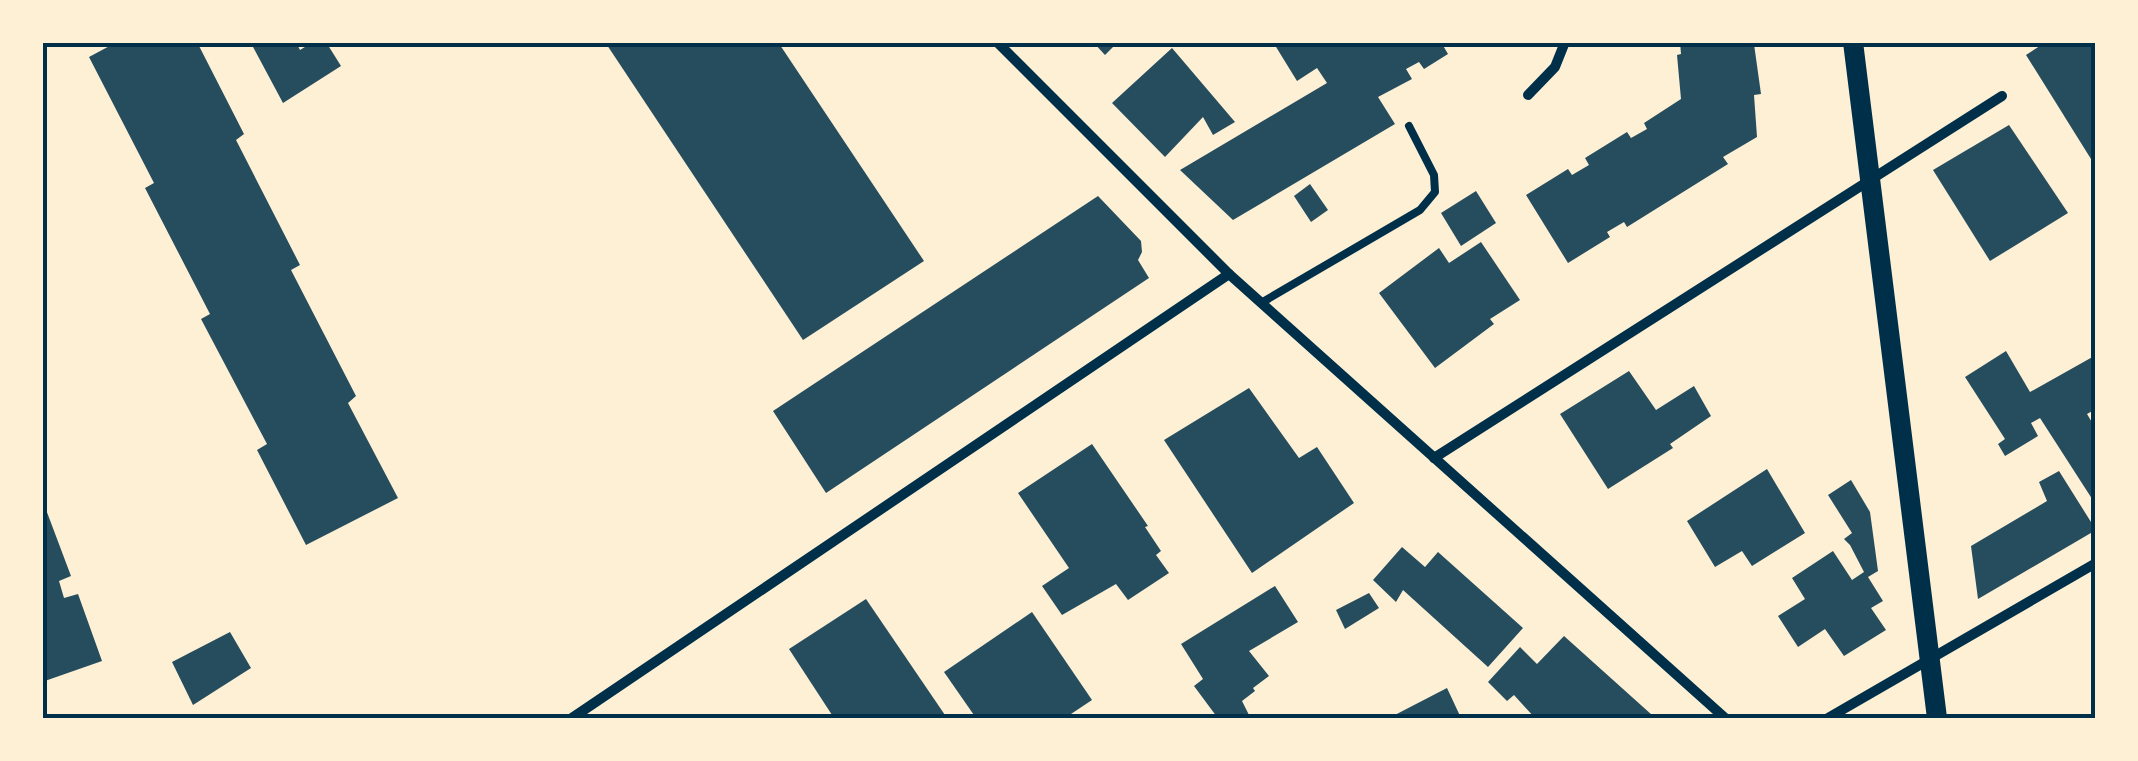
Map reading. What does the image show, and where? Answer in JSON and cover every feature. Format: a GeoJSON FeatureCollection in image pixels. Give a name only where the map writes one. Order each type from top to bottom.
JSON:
{"type":"FeatureCollection","features":[{"type":"Feature","properties":{"kind":"main road"},"geometry":{"type":"LineString","coordinates":[[1853,42],[1937,718]]}},
{"type":"Feature","properties":{"kind":"street"},"geometry":{"type":"LineString","coordinates":[[997,42],[1229,274],[1725,718]]}},
{"type":"Feature","properties":{"kind":"street"},"geometry":{"type":"LineString","coordinates":[[1528,94],[1555,67],[1565,42]]}},
{"type":"Feature","properties":{"kind":"street"},"geometry":{"type":"LineString","coordinates":[[1434,458],[2002,96]]}},
{"type":"Feature","properties":{"kind":"street"},"geometry":{"type":"LineString","coordinates":[[572,718],[1229,274]]}},
{"type":"Feature","properties":{"kind":"street"},"geometry":{"type":"LineString","coordinates":[[1828,718],[2096,563]]}},
{"type":"Feature","properties":{"kind":"lane"},"geometry":{"type":"LineString","coordinates":[[1261,303],[1420,210],[1435,192],[1434,175],[1409,126]]}},
{"type":"Feature","properties":{"kind":"building"},"geometry":{"type":"Polygon","coordinates":[[[117,42],[197,42],[244,134],[236,140],[300,265],[291,270],[356,396],[348,403],[398,498],[306,545],[257,450],[267,444],[201,319],[210,314],[145,188],[154,183],[89,57],[117,42]]]}},
{"type":"Feature","properties":{"kind":"building"},"geometry":{"type":"Polygon","coordinates":[[[260,42],[296,42],[300,50],[313,42],[326,42],[341,66],[283,103],[253,47],[260,42]]]}},
{"type":"Feature","properties":{"kind":"building"},"geometry":{"type":"Polygon","coordinates":[[[605,42],[778,42],[924,261],[803,340],[605,42]]]}},
{"type":"Feature","properties":{"kind":"building"},"geometry":{"type":"Polygon","coordinates":[[[1093,42],[1118,42],[1105,55],[1093,42]]]}},
{"type":"Feature","properties":{"kind":"building"},"geometry":{"type":"Polygon","coordinates":[[[1273,42],[1441,42],[1448,54],[1424,69],[1419,62],[1406,69],[1412,79],[1378,97],[1395,124],[1233,220],[1180,170],[1327,83],[1317,68],[1297,81],[1273,42]]]}},
{"type":"Feature","properties":{"kind":"building"},"geometry":{"type":"Polygon","coordinates":[[[1680,42],[1754,44],[1761,94],[1754,95],[1757,137],[1723,157],[1728,164],[1627,227],[1624,222],[1607,232],[1610,237],[1568,263],[1526,195],[1568,169],[1572,175],[1589,165],[1585,158],[1627,132],[1631,138],[1647,129],[1644,123],[1681,99],[1677,55],[1681,54],[1680,42]]]}},
{"type":"Feature","properties":{"kind":"building"},"geometry":{"type":"Polygon","coordinates":[[[2046,42],[2096,42],[2096,167],[2026,55],[2046,42]]]}},
{"type":"Feature","properties":{"kind":"building"},"geometry":{"type":"Polygon","coordinates":[[[1172,48],[1235,122],[1213,135],[1203,117],[1165,157],[1112,103],[1172,48]]]}},
{"type":"Feature","properties":{"kind":"building"},"geometry":{"type":"Polygon","coordinates":[[[2009,125],[2068,213],[1990,261],[1933,170],[2009,125]]]}},
{"type":"Feature","properties":{"kind":"building"},"geometry":{"type":"Polygon","coordinates":[[[1310,184],[1328,210],[1311,222],[1294,196],[1310,184]]]}},
{"type":"Feature","properties":{"kind":"building"},"geometry":{"type":"Polygon","coordinates":[[[1476,191],[1496,223],[1461,246],[1441,213],[1476,191]]]}},
{"type":"Feature","properties":{"kind":"building"},"geometry":{"type":"Polygon","coordinates":[[[1098,196],[1141,241],[1138,260],[1149,278],[826,493],[773,411],[1098,196]]]}},
{"type":"Feature","properties":{"kind":"building"},"geometry":{"type":"Polygon","coordinates":[[[1481,242],[1520,300],[1490,319],[1494,324],[1435,368],[1379,293],[1439,248],[1449,263],[1481,242]]]}},
{"type":"Feature","properties":{"kind":"building"},"geometry":{"type":"Polygon","coordinates":[[[2006,351],[2030,392],[2096,355],[2096,409],[2087,414],[2096,429],[2096,505],[2040,418],[2031,423],[2038,436],[2005,456],[1998,444],[2005,439],[1965,377],[2006,351]]]}},
{"type":"Feature","properties":{"kind":"building"},"geometry":{"type":"Polygon","coordinates":[[[1629,371],[1656,410],[1694,386],[1711,416],[1670,444],[1673,448],[1608,489],[1560,414],[1629,371]]]}},
{"type":"Feature","properties":{"kind":"building"},"geometry":{"type":"Polygon","coordinates":[[[1249,388],[1299,458],[1317,447],[1354,503],[1252,573],[1164,440],[1249,388]]]}},
{"type":"Feature","properties":{"kind":"building"},"geometry":{"type":"Polygon","coordinates":[[[1092,444],[1148,526],[1145,527],[1161,551],[1156,555],[1169,573],[1128,600],[1116,584],[1062,615],[1042,586],[1069,568],[1018,493],[1092,444]]]}},
{"type":"Feature","properties":{"kind":"building"},"geometry":{"type":"Polygon","coordinates":[[[1767,469],[1805,533],[1752,566],[1742,551],[1715,567],[1687,521],[1767,469]]]}},
{"type":"Feature","properties":{"kind":"building"},"geometry":{"type":"Polygon","coordinates":[[[2059,471],[2096,530],[1978,599],[1971,546],[2047,501],[2039,482],[2059,471]]]}},
{"type":"Feature","properties":{"kind":"building"},"geometry":{"type":"Polygon","coordinates":[[[1851,480],[1870,512],[1878,571],[1868,577],[1883,601],[1871,608],[1886,630],[1844,656],[1825,629],[1798,647],[1778,616],[1805,599],[1792,578],[1833,551],[1852,580],[1864,572],[1844,539],[1852,533],[1828,495],[1851,480]]]}},
{"type":"Feature","properties":{"kind":"building"},"geometry":{"type":"Polygon","coordinates":[[[42,499],[71,576],[59,581],[64,598],[78,594],[102,661],[42,682],[42,499]]]}},
{"type":"Feature","properties":{"kind":"building"},"geometry":{"type":"Polygon","coordinates":[[[1402,547],[1425,567],[1438,552],[1523,628],[1488,667],[1403,590],[1396,602],[1373,580],[1402,547]]]}},
{"type":"Feature","properties":{"kind":"building"},"geometry":{"type":"Polygon","coordinates":[[[1275,586],[1298,622],[1249,651],[1269,676],[1242,701],[1250,717],[1217,717],[1194,686],[1203,679],[1181,644],[1275,586]]]}},
{"type":"Feature","properties":{"kind":"building"},"geometry":{"type":"Polygon","coordinates":[[[1369,593],[1379,608],[1345,629],[1336,610],[1369,593]]]}},
{"type":"Feature","properties":{"kind":"building"},"geometry":{"type":"Polygon","coordinates":[[[866,599],[947,718],[834,718],[789,649],[866,599]]]}},
{"type":"Feature","properties":{"kind":"building"},"geometry":{"type":"Polygon","coordinates":[[[1032,612],[1092,700],[1065,718],[976,718],[944,672],[1032,612]]]}},
{"type":"Feature","properties":{"kind":"building"},"geometry":{"type":"Polygon","coordinates":[[[230,632],[251,668],[193,705],[172,662],[230,632]]]}},
{"type":"Feature","properties":{"kind":"building"},"geometry":{"type":"Polygon","coordinates":[[[1564,636],[1652,715],[1535,718],[1514,695],[1507,701],[1488,682],[1520,647],[1537,664],[1564,636]]]}},
{"type":"Feature","properties":{"kind":"building"},"geometry":{"type":"Polygon","coordinates":[[[1447,688],[1461,718],[1389,718],[1447,688]]]}}]}
